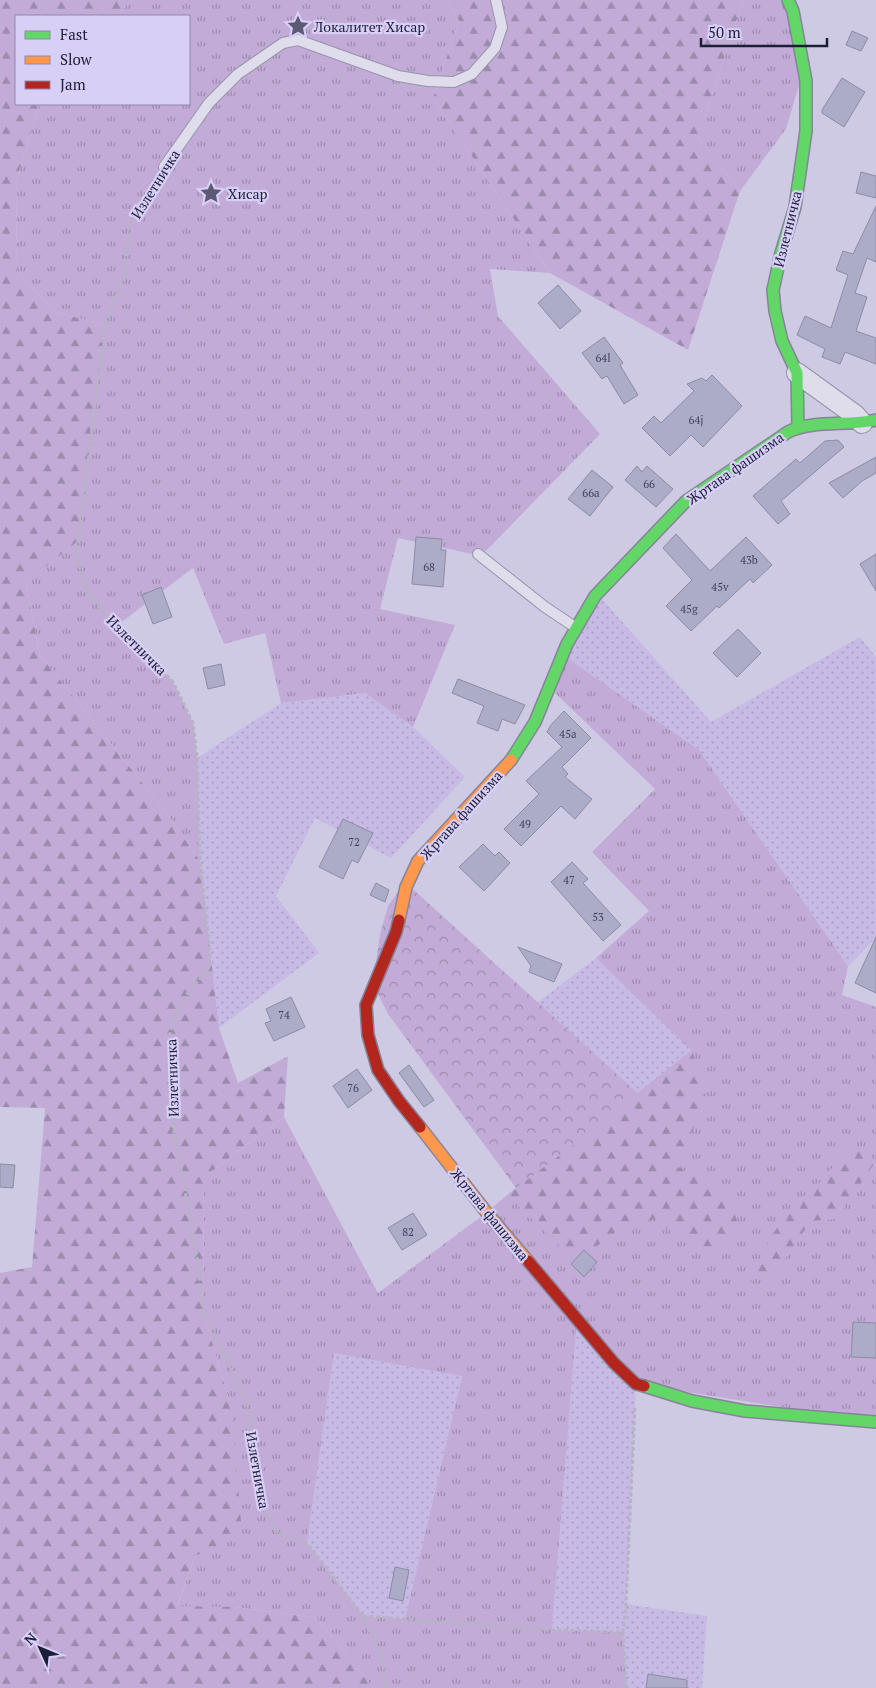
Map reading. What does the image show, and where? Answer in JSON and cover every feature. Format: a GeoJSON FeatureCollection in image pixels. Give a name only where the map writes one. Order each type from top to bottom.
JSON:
{"type":"FeatureCollection","features":[{"type":"Feature","properties":{"kind":"street","name":"Излетничка"},"geometry":{"type":"LineString","coordinates":[[788,0],[793,11],[806,81],[806,132],[795,207],[773,290],[774,311],[782,341],[797,373],[798,428]]}},
{"type":"Feature","properties":{"kind":"street"},"geometry":{"type":"LineString","coordinates":[[797,373],[855,415],[869,422]]}},
{"type":"Feature","properties":{"kind":"street","name":"Жртава фашизма"},"geometry":{"type":"LineString","coordinates":[[869,422],[798,428],[788,432],[686,501],[595,596],[567,644],[535,722],[512,759],[418,861],[406,887],[396,932],[366,1005],[368,1035],[378,1070],[399,1100],[452,1166],[486,1213],[614,1363],[636,1384],[692,1401],[745,1411],[876,1422]]}},
{"type":"Feature","properties":{"kind":"lane","name":"Излетничка"},"geometry":{"type":"LineString","coordinates":[[164,167],[209,104],[238,74],[282,43],[298,40],[398,76],[428,81],[454,82],[472,74],[495,48],[502,27],[496,0]]}},
{"type":"Feature","properties":{"kind":"lane"},"geometry":{"type":"LineString","coordinates":[[478,554],[576,628]]}},
{"type":"Feature","properties":{"kind":"path","name":"Излетничка"},"geometry":{"type":"LineString","coordinates":[[164,167],[129,226],[125,272],[105,325],[78,541],[79,565],[88,592],[115,627],[147,654],[173,682],[193,723],[197,758],[200,861],[210,953],[208,969],[182,1000],[170,1032],[170,1109],[197,1258],[203,1311],[247,1403],[263,1509],[277,1532],[307,1543],[363,1616],[380,1652],[387,1688]]}},
{"type":"Feature","properties":{"kind":"path"},"geometry":{"type":"LineString","coordinates":[[626,1688],[623,1632],[626,1604],[636,1384]]}},
{"type":"Feature","properties":{"kind":"path"},"geometry":{"type":"LineString","coordinates":[[363,1616],[552,1630],[623,1632]]}},
{"type":"Feature","properties":{"kind":"shaded area"},"geometry":{"type":"Polygon","coordinates":[[[601,598],[711,722],[860,637],[876,657],[876,938],[848,966],[699,750],[566,657],[601,598]]]}},
{"type":"Feature","properties":{"kind":"shaded area"},"geometry":{"type":"Polygon","coordinates":[[[365,693],[413,727],[465,777],[391,858],[315,818],[276,896],[319,953],[219,1028],[200,861],[197,758],[281,703],[365,693]]]}},
{"type":"Feature","properties":{"kind":"shaded area"},"geometry":{"type":"Polygon","coordinates":[[[596,958],[692,1050],[640,1095],[537,1003],[596,958]]]}},
{"type":"Feature","properties":{"kind":"shaded area"},"geometry":{"type":"Polygon","coordinates":[[[577,1318],[636,1384],[626,1604],[707,1616],[702,1688],[626,1688],[623,1632],[552,1630],[577,1318]]]}},
{"type":"Feature","properties":{"kind":"shaded area"},"geometry":{"type":"Polygon","coordinates":[[[334,1353],[462,1375],[405,1619],[363,1616],[307,1543],[334,1353]]]}},
{"type":"Feature","properties":{"kind":"green space"},"geometry":{"type":"Polygon","coordinates":[[[0,0],[132,0],[116,15],[15,15],[15,105],[40,105],[16,181],[17,271],[55,312],[105,325],[78,541],[26,583],[40,655],[168,815],[200,861],[219,1028],[238,1083],[288,1056],[284,1117],[204,1177],[203,1311],[232,1410],[242,1534],[195,1556],[177,1606],[235,1607],[317,1618],[373,1688],[0,1688],[0,1273],[32,1267],[45,1108],[0,1107],[0,0]]]}},
{"type":"Feature","properties":{"kind":"green space"},"geometry":{"type":"Polygon","coordinates":[[[132,0],[447,0],[459,21],[433,98],[550,273],[490,269],[498,316],[600,434],[481,556],[398,538],[380,609],[455,625],[413,727],[365,693],[281,703],[265,633],[224,644],[193,568],[115,627],[147,654],[173,682],[193,723],[197,758],[200,861],[168,815],[40,655],[26,583],[78,541],[105,325],[55,312],[17,271],[16,181],[40,105],[190,105],[190,15],[116,15],[132,0]]]}},
{"type":"Feature","properties":{"kind":"green space"},"geometry":{"type":"Polygon","coordinates":[[[447,0],[743,0],[698,138],[740,191],[688,350],[550,273],[433,98],[459,21],[447,0]]]}},
{"type":"Feature","properties":{"kind":"green space"},"geometry":{"type":"Polygon","coordinates":[[[743,0],[787,0],[800,82],[786,129],[740,191],[698,138],[743,0]]]}},
{"type":"Feature","properties":{"kind":"green space"},"geometry":{"type":"Polygon","coordinates":[[[566,657],[699,750],[848,966],[842,995],[876,1007],[876,1422],[636,1384],[577,1319],[552,1630],[623,1632],[626,1688],[373,1688],[317,1618],[235,1607],[177,1607],[195,1556],[232,1410],[203,1311],[204,1177],[284,1117],[378,1293],[640,1095],[692,1051],[596,958],[649,911],[592,852],[655,789],[555,693],[566,657]],[[334,1353],[307,1543],[363,1616],[405,1619],[462,1376],[334,1353]]]}},
{"type":"Feature","properties":{"kind":"green space"},"geometry":{"type":"Polygon","coordinates":[[[405,882],[640,1095],[516,1188],[388,1014],[373,984],[380,934],[388,906],[405,882]]]}},
{"type":"Feature","properties":{"kind":"green space"},"geometry":{"type":"Polygon","coordinates":[[[692,1050],[707,1101],[685,1146],[673,1164],[699,1178],[732,1206],[740,1230],[708,1258],[654,1219],[618,1230],[576,1262],[507,1195],[692,1050]]]}},
{"type":"Feature","properties":{"kind":"green space"},"geometry":{"type":"Polygon","coordinates":[[[851,1145],[865,1151],[876,1161],[836,1219],[811,1221],[778,1269],[750,1282],[771,1236],[796,1203],[821,1181],[851,1145]]]}},
{"type":"Feature","properties":{"kind":"building"},"geometry":{"type":"Polygon","coordinates":[[[852,31],[868,38],[861,51],[846,45],[852,31]]]}},
{"type":"Feature","properties":{"kind":"building"},"geometry":{"type":"Polygon","coordinates":[[[842,78],[865,92],[844,127],[822,113],[842,78]]]}},
{"type":"Feature","properties":{"kind":"building"},"geometry":{"type":"Polygon","coordinates":[[[861,172],[876,176],[876,198],[856,193],[861,172]]]}},
{"type":"Feature","properties":{"kind":"building"},"geometry":{"type":"Polygon","coordinates":[[[876,206],[876,262],[867,258],[855,293],[867,297],[856,331],[876,338],[876,364],[845,352],[840,364],[822,357],[825,349],[797,335],[805,316],[831,328],[848,275],[836,270],[843,251],[853,254],[876,206]]]}},
{"type":"Feature","properties":{"kind":"building"},"geometry":{"type":"Polygon","coordinates":[[[558,285],[581,311],[560,329],[538,303],[558,285]]]}},
{"type":"Feature","properties":{"kind":"building"},"geometry":{"type":"Polygon","coordinates":[[[604,337],[623,363],[620,365],[638,395],[624,404],[607,376],[602,379],[582,353],[604,337]]]}},
{"type":"Feature","properties":{"kind":"building"},"geometry":{"type":"Polygon","coordinates":[[[712,375],[742,406],[703,447],[691,435],[670,456],[642,428],[654,416],[661,423],[694,391],[687,384],[702,378],[706,381],[712,375]]]}},
{"type":"Feature","properties":{"kind":"building"},"geometry":{"type":"Polygon","coordinates":[[[838,440],[844,447],[781,501],[790,514],[778,524],[753,496],[796,459],[800,463],[825,441],[838,440]]]}},
{"type":"Feature","properties":{"kind":"building"},"geometry":{"type":"Polygon","coordinates":[[[876,457],[876,473],[862,481],[843,498],[829,483],[876,457]]]}},
{"type":"Feature","properties":{"kind":"building"},"geometry":{"type":"Polygon","coordinates":[[[637,466],[642,472],[647,466],[673,489],[656,507],[625,480],[637,466]]]}},
{"type":"Feature","properties":{"kind":"building"},"geometry":{"type":"Polygon","coordinates":[[[592,470],[613,487],[590,516],[568,499],[592,470]]]}},
{"type":"Feature","properties":{"kind":"building"},"geometry":{"type":"Polygon","coordinates":[[[676,534],[710,571],[746,537],[772,565],[753,583],[750,579],[719,608],[717,606],[691,631],[666,606],[692,580],[663,548],[676,534]]]}},
{"type":"Feature","properties":{"kind":"building"},"geometry":{"type":"Polygon","coordinates":[[[416,537],[442,539],[441,550],[446,550],[443,587],[412,584],[416,537]]]}},
{"type":"Feature","properties":{"kind":"building"},"geometry":{"type":"Polygon","coordinates":[[[876,554],[876,591],[860,564],[876,554]]]}},
{"type":"Feature","properties":{"kind":"building"},"geometry":{"type":"Polygon","coordinates":[[[161,587],[172,617],[153,624],[142,595],[161,587]]]}},
{"type":"Feature","properties":{"kind":"building"},"geometry":{"type":"Polygon","coordinates":[[[738,629],[761,653],[737,677],[713,653],[738,629]]]}},
{"type":"Feature","properties":{"kind":"building"},"geometry":{"type":"Polygon","coordinates":[[[221,664],[225,685],[208,689],[203,668],[221,664]]]}},
{"type":"Feature","properties":{"kind":"building"},"geometry":{"type":"Polygon","coordinates":[[[458,679],[525,705],[515,724],[502,719],[498,731],[477,723],[484,706],[452,693],[458,679]]]}},
{"type":"Feature","properties":{"kind":"building"},"geometry":{"type":"Polygon","coordinates":[[[564,711],[591,738],[562,767],[568,774],[565,777],[592,799],[575,819],[561,806],[521,846],[504,829],[539,794],[526,781],[562,747],[547,732],[564,711]]]}},
{"type":"Feature","properties":{"kind":"building"},"geometry":{"type":"Polygon","coordinates":[[[343,819],[373,833],[358,863],[352,860],[343,879],[319,867],[343,819]]]}},
{"type":"Feature","properties":{"kind":"building"},"geometry":{"type":"Polygon","coordinates":[[[483,844],[495,856],[499,852],[510,863],[484,891],[459,867],[483,844]]]}},
{"type":"Feature","properties":{"kind":"building"},"geometry":{"type":"Polygon","coordinates":[[[572,862],[588,879],[583,883],[621,925],[603,941],[551,882],[572,862]]]}},
{"type":"Feature","properties":{"kind":"building"},"geometry":{"type":"Polygon","coordinates":[[[376,883],[389,890],[385,902],[370,895],[376,883]]]}},
{"type":"Feature","properties":{"kind":"building"},"geometry":{"type":"Polygon","coordinates":[[[876,937],[876,993],[855,983],[876,937]]]}},
{"type":"Feature","properties":{"kind":"building"},"geometry":{"type":"Polygon","coordinates":[[[518,947],[562,964],[554,982],[529,972],[531,966],[518,947]]]}},
{"type":"Feature","properties":{"kind":"building"},"geometry":{"type":"Polygon","coordinates":[[[291,997],[305,1027],[274,1041],[265,1023],[271,1021],[266,1009],[291,997]]]}},
{"type":"Feature","properties":{"kind":"building"},"geometry":{"type":"Polygon","coordinates":[[[409,1065],[434,1100],[424,1107],[399,1073],[409,1065]]]}},
{"type":"Feature","properties":{"kind":"building"},"geometry":{"type":"Polygon","coordinates":[[[357,1069],[372,1090],[348,1108],[333,1086],[357,1069]]]}},
{"type":"Feature","properties":{"kind":"building"},"geometry":{"type":"Polygon","coordinates":[[[0,1164],[15,1165],[13,1188],[0,1187],[0,1164]]]}},
{"type":"Feature","properties":{"kind":"building"},"geometry":{"type":"Polygon","coordinates":[[[413,1213],[427,1235],[402,1250],[388,1228],[413,1213]]]}},
{"type":"Feature","properties":{"kind":"building"},"geometry":{"type":"Polygon","coordinates":[[[584,1250],[597,1262],[584,1277],[571,1264],[584,1250]]]}},
{"type":"Feature","properties":{"kind":"building"},"geometry":{"type":"Polygon","coordinates":[[[853,1322],[876,1323],[876,1358],[851,1357],[853,1322]]]}},
{"type":"Feature","properties":{"kind":"building"},"geometry":{"type":"Polygon","coordinates":[[[395,1567],[409,1570],[403,1601],[389,1598],[395,1567]]]}},
{"type":"Feature","properties":{"kind":"building"},"geometry":{"type":"Polygon","coordinates":[[[648,1674],[687,1680],[687,1688],[646,1688],[648,1674]]]}},
{"type":"Feature","properties":{"kind":"traffic: fast"},"geometry":{"type":"LineString","coordinates":[[788,0],[793,11],[806,81],[806,131],[795,207],[781,253],[773,290],[775,311],[782,341],[797,373],[798,427]]}},
{"type":"Feature","properties":{"kind":"traffic: fast"},"geometry":{"type":"LineString","coordinates":[[511,760],[535,722],[567,644],[595,596],[686,501],[788,432],[797,428],[876,420]]}},
{"type":"Feature","properties":{"kind":"traffic: fast"},"geometry":{"type":"LineString","coordinates":[[644,1386],[692,1401],[745,1411],[876,1422]]}},
{"type":"Feature","properties":{"kind":"traffic: slow"},"geometry":{"type":"LineString","coordinates":[[399,920],[406,887],[418,861],[511,760]]}},
{"type":"Feature","properties":{"kind":"traffic: slow"},"geometry":{"type":"LineString","coordinates":[[420,1127],[487,1213],[528,1261]]}},
{"type":"Feature","properties":{"kind":"traffic: jam"},"geometry":{"type":"LineString","coordinates":[[399,920],[396,932],[366,1005],[368,1035],[378,1070],[420,1127]]}},
{"type":"Feature","properties":{"kind":"traffic: jam"},"geometry":{"type":"LineString","coordinates":[[528,1261],[614,1363],[636,1384],[644,1386]]}},
{"type":"Feature","properties":{"kind":"place","name":"Локалитет Хисар"},"geometry":{"type":"Point","coordinates":[298,26]}},
{"type":"Feature","properties":{"kind":"place","name":"Хисар"},"geometry":{"type":"Point","coordinates":[211,193]}}]}
